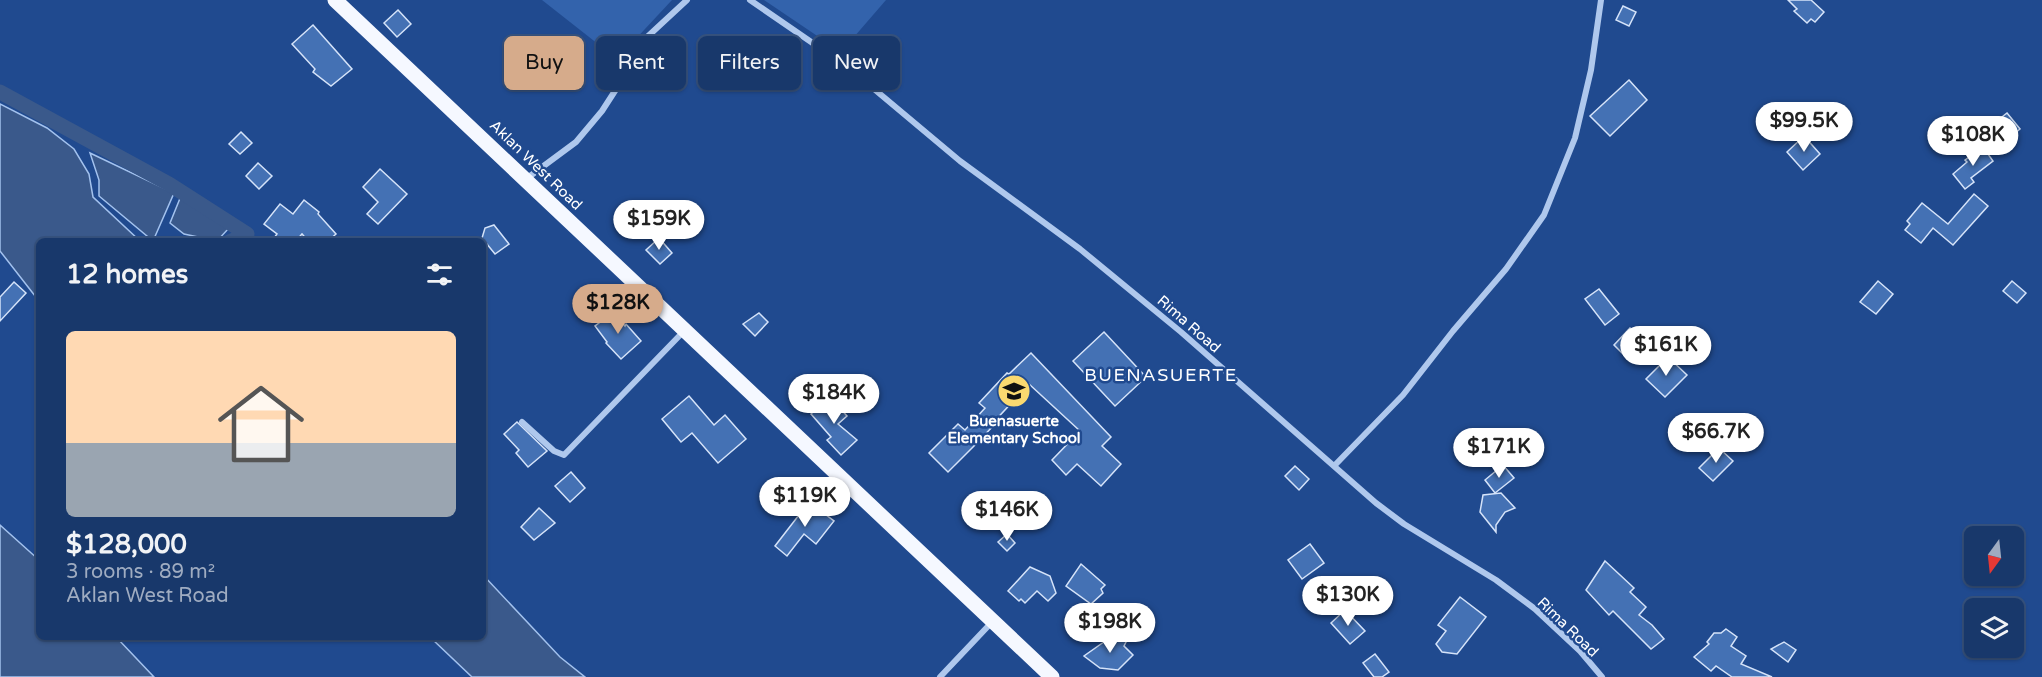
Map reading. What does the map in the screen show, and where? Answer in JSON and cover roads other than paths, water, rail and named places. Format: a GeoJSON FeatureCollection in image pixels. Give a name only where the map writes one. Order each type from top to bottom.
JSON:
{"type":"FeatureCollection","features":[{"type":"Feature","properties":{"kind":"main road","name":"Aklan West Road"},"geometry":{"type":"LineString","coordinates":[[335,0],[1052,677]]}},
{"type":"Feature","properties":{"kind":"street"},"geometry":{"type":"LineString","coordinates":[[525,180],[576,142],[602,111],[622,80],[632,51],[687,0]]}},
{"type":"Feature","properties":{"kind":"street","name":"Rima Road"},"geometry":{"type":"LineString","coordinates":[[750,0],[849,68],[960,161],[1080,249],[1335,465],[1376,503],[1404,524],[1496,580],[1535,609],[1580,651],[1602,677]]}},
{"type":"Feature","properties":{"kind":"street"},"geometry":{"type":"LineString","coordinates":[[1335,465],[1402,395],[1506,269],[1544,215],[1575,138],[1591,70],[1601,0]]}},
{"type":"Feature","properties":{"kind":"street"},"geometry":{"type":"LineString","coordinates":[[522,422],[554,452],[564,455],[684,331]]}},
{"type":"Feature","properties":{"kind":"street"},"geometry":{"type":"LineString","coordinates":[[940,677],[993,621]]}},
{"type":"Feature","properties":{"kind":"waterway"},"geometry":{"type":"LineString","coordinates":[[0,92],[169,184],[247,234],[238,238]]}},
{"type":"Feature","properties":{"kind":"place","name":"Buenasuerte Elementary School"},"geometry":{"type":"Point","coordinates":[1014,391]}},
{"type":"Feature","properties":{"kind":"district","name":"BUENASUERTE"},"geometry":{"type":"Point","coordinates":[1161,375]}}]}
